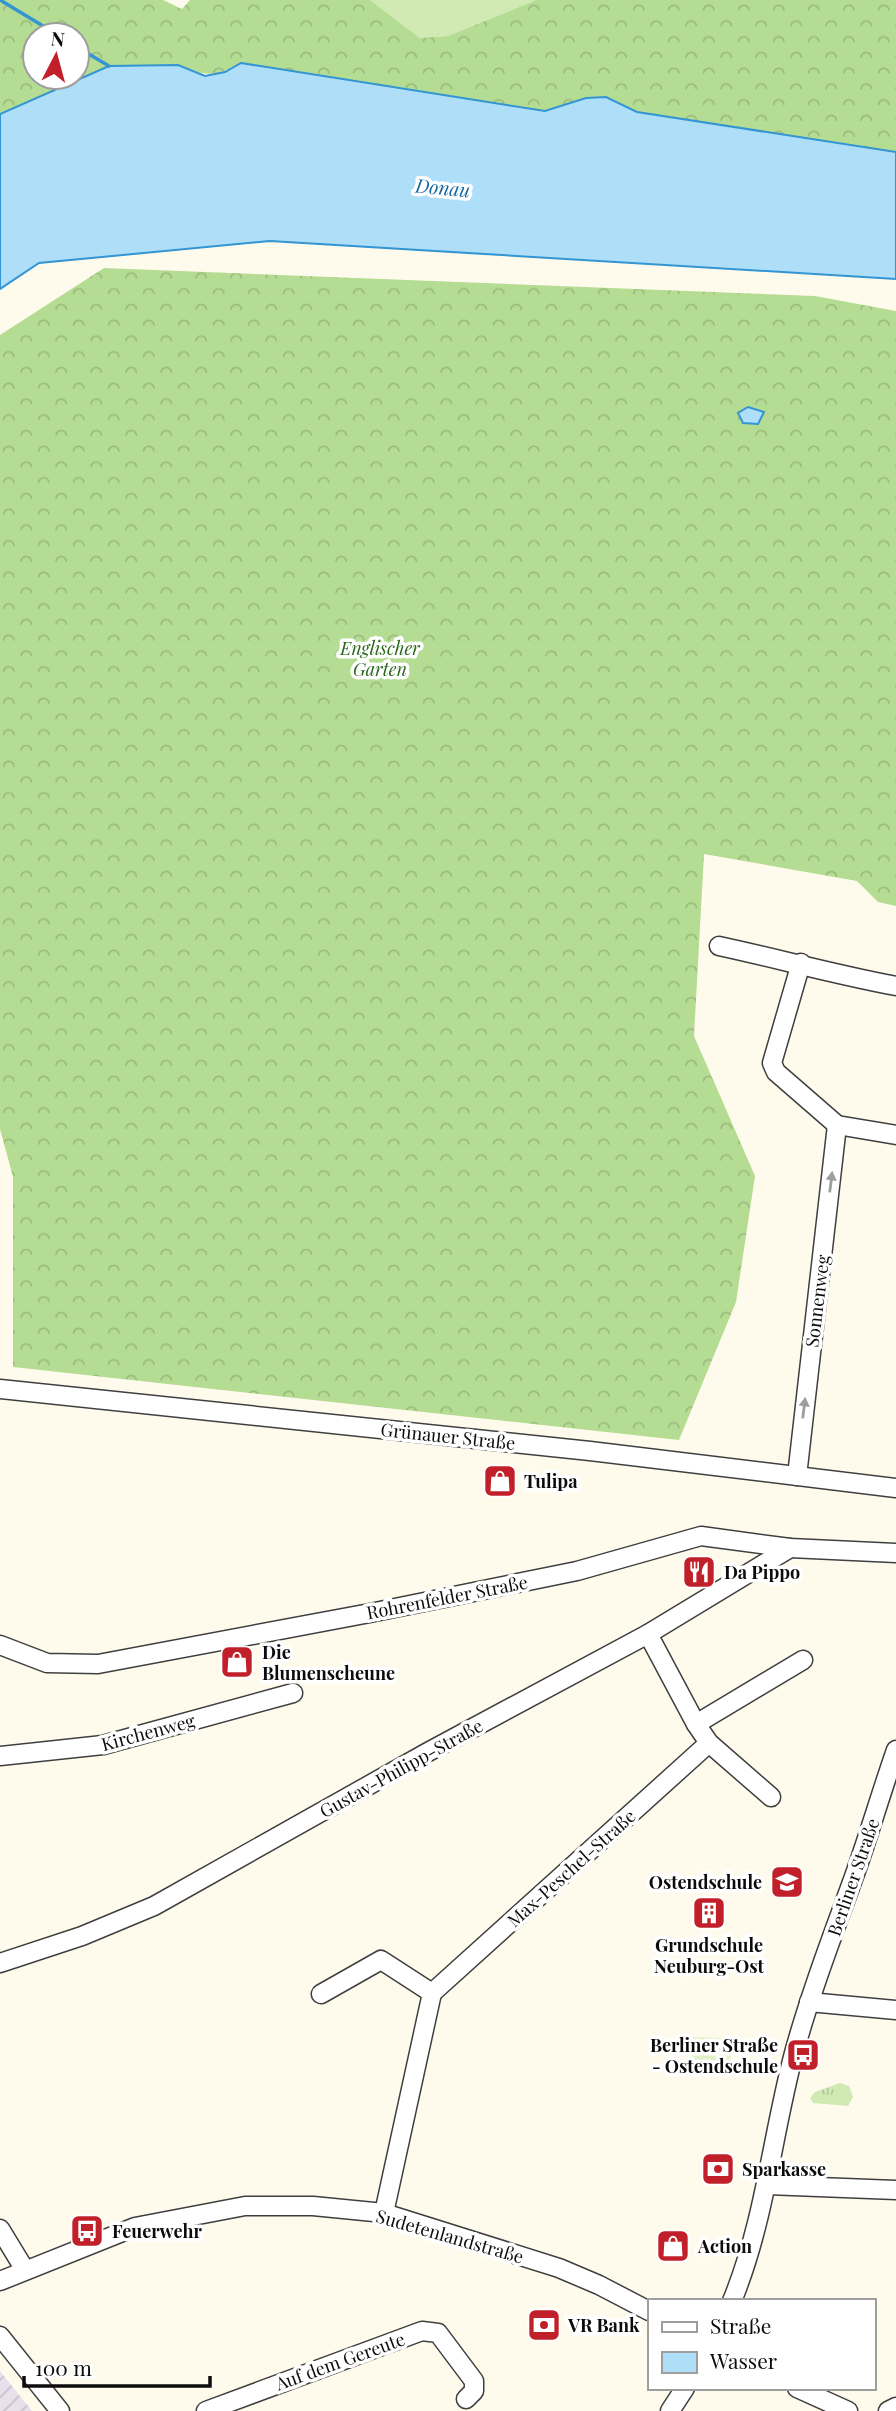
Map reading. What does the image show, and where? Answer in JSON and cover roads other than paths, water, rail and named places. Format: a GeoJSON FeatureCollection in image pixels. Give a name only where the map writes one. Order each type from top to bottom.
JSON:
{"type":"FeatureCollection","features":[{"type":"Feature","properties":{"kind":"street"},"geometry":{"type":"LineString","coordinates":[[719,947],[896,986]]}},
{"type":"Feature","properties":{"kind":"street"},"geometry":{"type":"LineString","coordinates":[[801,963],[772,1063],[776,1072],[837,1125],[896,1135]]}},
{"type":"Feature","properties":{"kind":"street","name":"Sonnenweg"},"geometry":{"type":"LineString","coordinates":[[797,1476],[837,1125]]}},
{"type":"Feature","properties":{"kind":"street","name":"Grünauer Straße"},"geometry":{"type":"LineString","coordinates":[[0,1389],[590,1451],[896,1488]]}},
{"type":"Feature","properties":{"kind":"street","name":"Rohrenfelder Straße"},"geometry":{"type":"LineString","coordinates":[[0,1645],[47,1663],[98,1664],[370,1614],[577,1571],[701,1536],[790,1548],[896,1553]]}},
{"type":"Feature","properties":{"kind":"street","name":"Gustav-Philipp-Straße"},"geometry":{"type":"LineString","coordinates":[[0,1964],[82,1936],[154,1906],[428,1752],[648,1634],[790,1548]]}},
{"type":"Feature","properties":{"kind":"street"},"geometry":{"type":"LineString","coordinates":[[648,1634],[709,1743],[771,1797]]}},
{"type":"Feature","properties":{"kind":"street"},"geometry":{"type":"LineString","coordinates":[[696,1724],[803,1660]]}},
{"type":"Feature","properties":{"kind":"street","name":"Kirchenweg"},"geometry":{"type":"LineString","coordinates":[[0,1756],[103,1745],[293,1693]]}},
{"type":"Feature","properties":{"kind":"street","name":"Max-Peschel-Straße"},"geometry":{"type":"LineString","coordinates":[[432,1993],[709,1743]]}},
{"type":"Feature","properties":{"kind":"street","name":"Berliner Straße"},"geometry":{"type":"LineString","coordinates":[[733,2299],[767,2185],[785,2090],[809,2003],[896,1750]]}},
{"type":"Feature","properties":{"kind":"street"},"geometry":{"type":"LineString","coordinates":[[321,1994],[381,1960],[432,1993],[384,2213]]}},
{"type":"Feature","properties":{"kind":"street"},"geometry":{"type":"LineString","coordinates":[[809,2003],[896,2010]]}},
{"type":"Feature","properties":{"kind":"street"},"geometry":{"type":"LineString","coordinates":[[767,2185],[896,2190]]}},
{"type":"Feature","properties":{"kind":"street","name":"Sudetenlandstraße"},"geometry":{"type":"LineString","coordinates":[[0,2281],[135,2227],[244,2206],[313,2206],[384,2213],[559,2268],[648,2310]]}},
{"type":"Feature","properties":{"kind":"street"},"geometry":{"type":"LineString","coordinates":[[0,2229],[25,2270]]}},
{"type":"Feature","properties":{"kind":"street","name":"Auf dem Gereute"},"geometry":{"type":"LineString","coordinates":[[206,2411],[422,2331],[439,2333],[474,2381],[474,2391],[466,2399]]}},
{"type":"Feature","properties":{"kind":"street"},"geometry":{"type":"LineString","coordinates":[[0,2336],[60,2411]]}},
{"type":"Feature","properties":{"kind":"street"},"geometry":{"type":"LineString","coordinates":[[670,2411],[684,2390]]}},
{"type":"Feature","properties":{"kind":"street"},"geometry":{"type":"LineString","coordinates":[[801,2390],[848,2411]]}},
{"type":"Feature","properties":{"kind":"street"},"geometry":{"type":"LineString","coordinates":[[888,2411],[896,2407]]}},
{"type":"Feature","properties":{"kind":"water","name":"Donau"},"geometry":{"type":"Polygon","coordinates":[[[241,63],[545,111],[586,98],[606,97],[637,112],[896,152],[896,279],[270,241],[39,263],[0,289],[0,114],[52,91],[91,91],[91,74],[109,66],[178,65],[205,76],[225,72],[241,63]]]}},
{"type":"Feature","properties":{"kind":"water"},"geometry":{"type":"Polygon","coordinates":[[[748,407],[764,412],[758,424],[743,423],[738,413],[748,407]]]}},
{"type":"Feature","properties":{"kind":"waterway"},"geometry":{"type":"LineString","coordinates":[[0,0],[35,21]]}},
{"type":"Feature","properties":{"kind":"waterway"},"geometry":{"type":"LineString","coordinates":[[91,55],[109,66]]}},
{"type":"Feature","properties":{"kind":"place","name":"Tulipa"},"geometry":{"type":"Point","coordinates":[500,1481]}},
{"type":"Feature","properties":{"kind":"place","name":"Da Pippo"},"geometry":{"type":"Point","coordinates":[699,1572]}},
{"type":"Feature","properties":{"kind":"place","name":"Die Blumenscheune"},"geometry":{"type":"Point","coordinates":[237,1662]}},
{"type":"Feature","properties":{"kind":"place","name":"Ostendschule"},"geometry":{"type":"Point","coordinates":[787,1882]}},
{"type":"Feature","properties":{"kind":"place","name":"Grundschule Neuburg-Ost"},"geometry":{"type":"Point","coordinates":[709,1913]}},
{"type":"Feature","properties":{"kind":"place","name":"Berliner Straße - Ostendschule"},"geometry":{"type":"Point","coordinates":[803,2055]}},
{"type":"Feature","properties":{"kind":"place","name":"Sparkasse"},"geometry":{"type":"Point","coordinates":[718,2169]}},
{"type":"Feature","properties":{"kind":"place","name":"Feuerwehr"},"geometry":{"type":"Point","coordinates":[87,2231]}},
{"type":"Feature","properties":{"kind":"place","name":"Action"},"geometry":{"type":"Point","coordinates":[673,2246]}},
{"type":"Feature","properties":{"kind":"place","name":"VR Bank"},"geometry":{"type":"Point","coordinates":[544,2325]}},
{"type":"Feature","properties":{"kind":"park label","name":"Englischer Garten"},"geometry":{"type":"Point","coordinates":[380,658]}}]}
